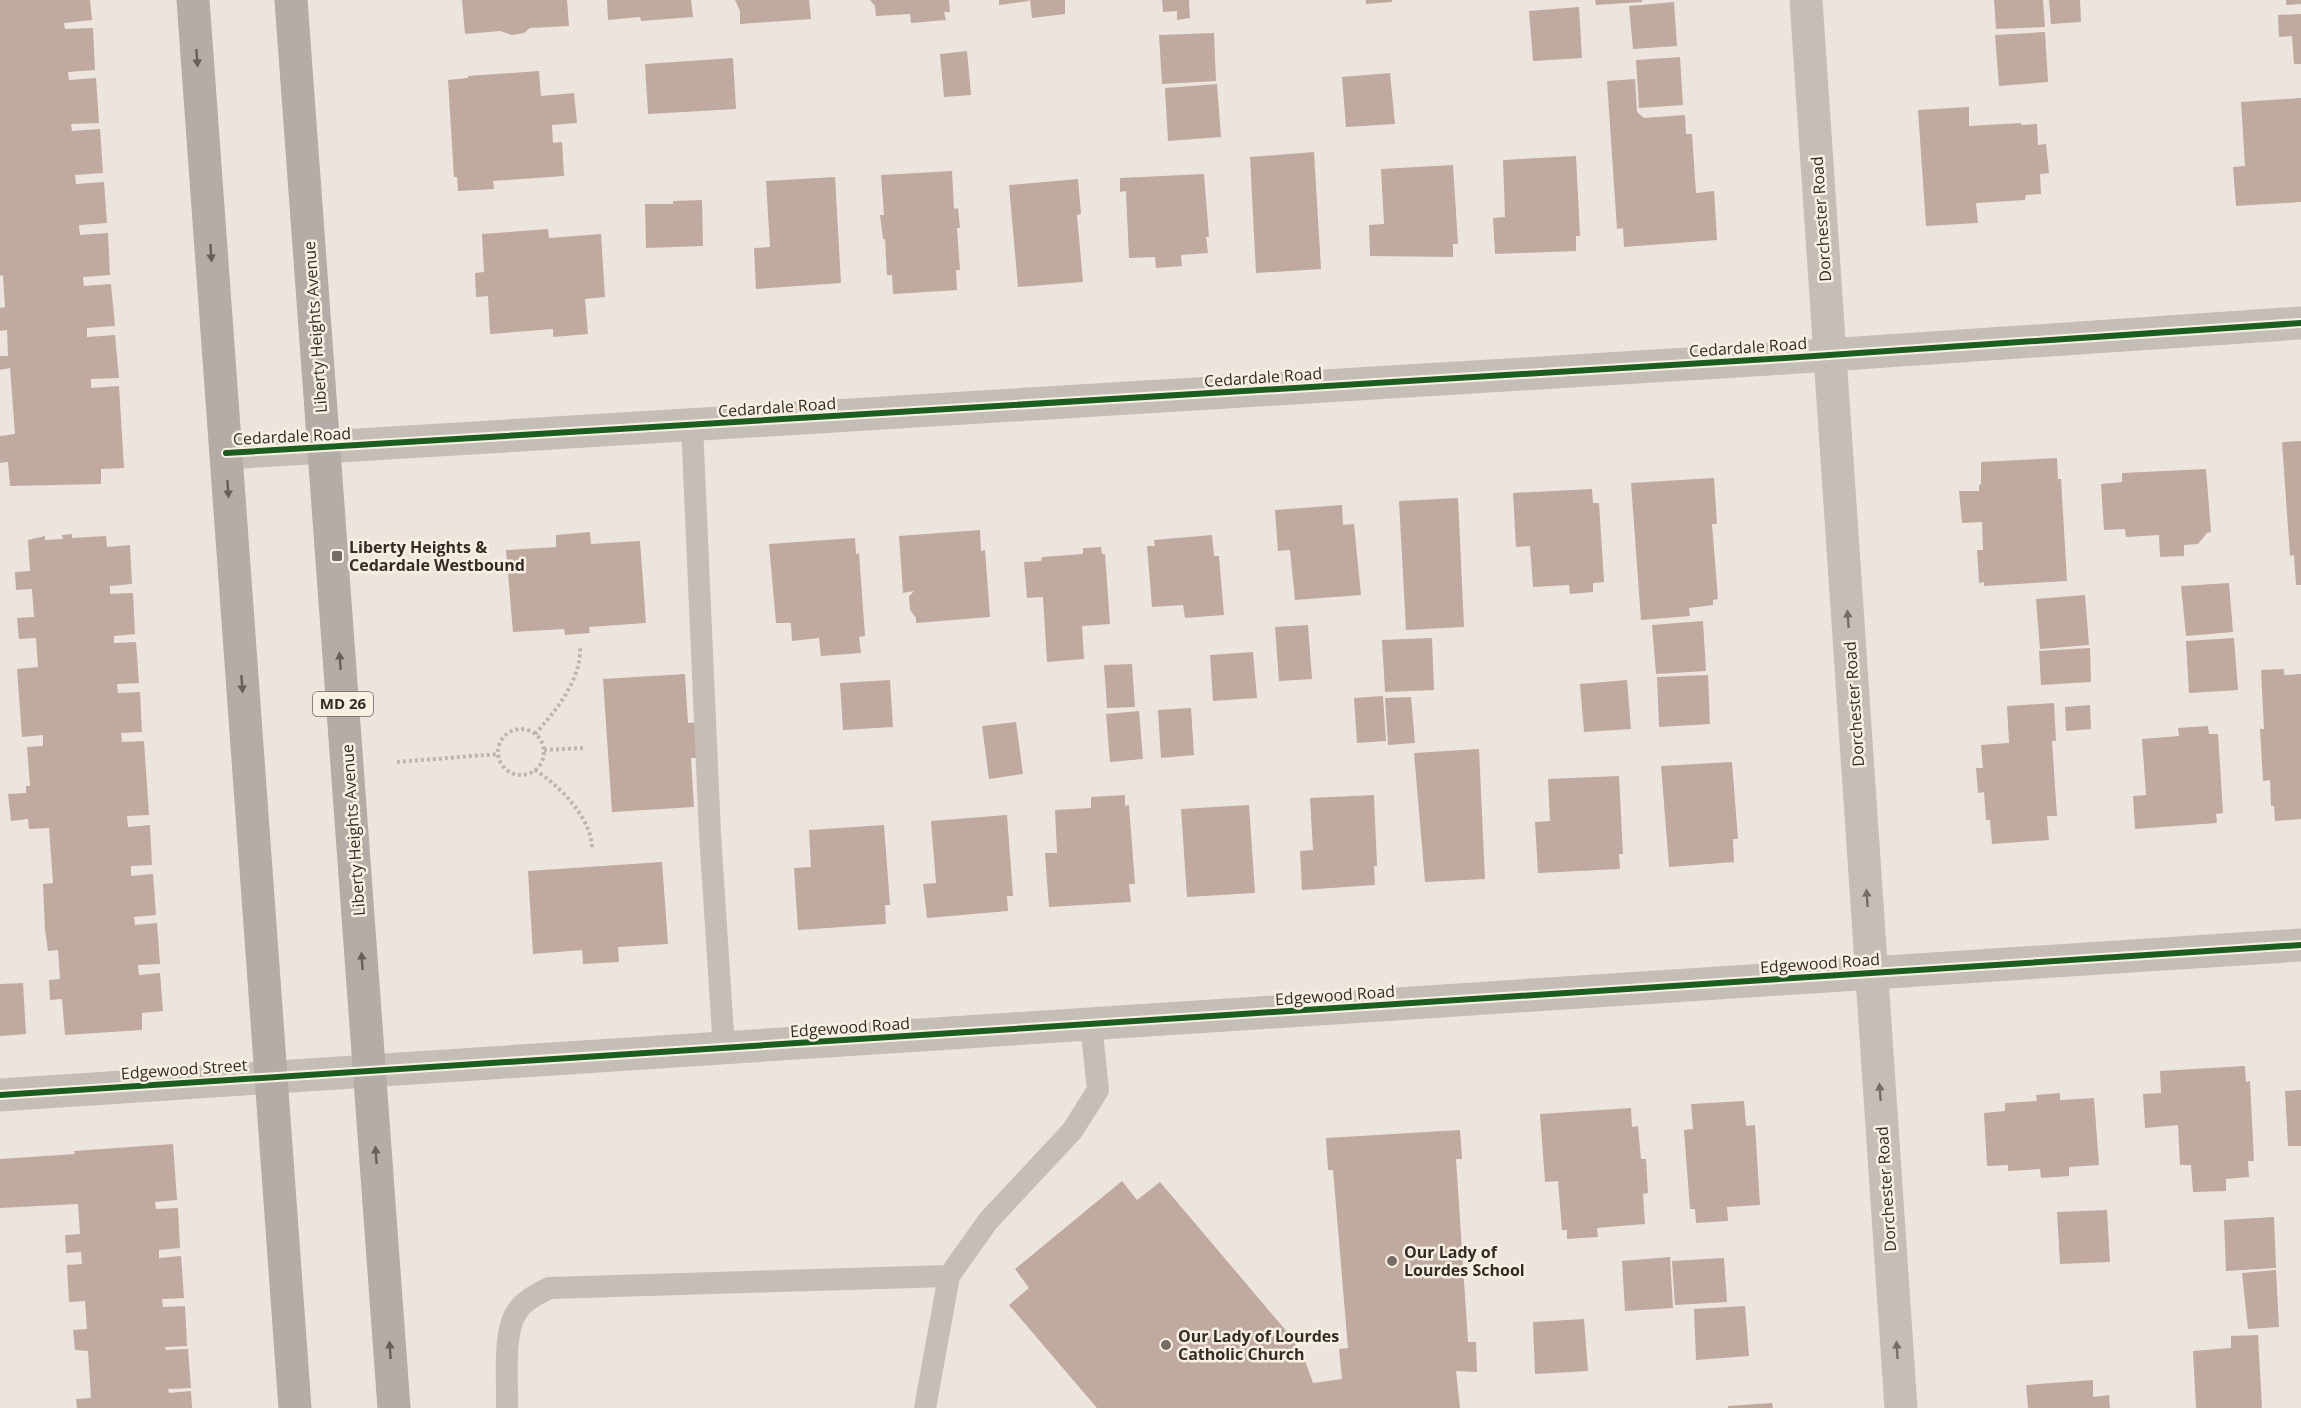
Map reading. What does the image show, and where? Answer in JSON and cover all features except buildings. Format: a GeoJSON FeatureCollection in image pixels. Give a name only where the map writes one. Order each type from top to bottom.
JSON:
{"type":"FeatureCollection","features":[{"type":"Feature","properties":{"kind":"main road"},"geometry":{"type":"LineString","coordinates":[[193,0],[295,1408]]}},
{"type":"Feature","properties":{"kind":"main road","name":"Liberty Heights Avenue"},"geometry":{"type":"LineString","coordinates":[[291,0],[394,1408]]}},
{"type":"Feature","properties":{"kind":"street","name":"Dorchester Road"},"geometry":{"type":"LineString","coordinates":[[1806,0],[1901,1408]]}},
{"type":"Feature","properties":{"kind":"street","name":"Cedardale Road"},"geometry":{"type":"LineString","coordinates":[[226,453],[1830,355],[2301,323]]}},
{"type":"Feature","properties":{"kind":"street","name":"Edgewood Road"},"geometry":{"type":"LineString","coordinates":[[371,1070],[724,1049],[2301,945]]}},
{"type":"Feature","properties":{"kind":"street","name":"Edgewood Street"},"geometry":{"type":"LineString","coordinates":[[0,1095],[371,1070]]}},
{"type":"Feature","properties":{"kind":"lane"},"geometry":{"type":"LineString","coordinates":[[692,425],[710,834],[724,1049]]}},
{"type":"Feature","properties":{"kind":"lane"},"geometry":{"type":"LineString","coordinates":[[925,1408],[949,1276],[988,1221],[1072,1131],[1098,1090],[1091,1024]]}},
{"type":"Feature","properties":{"kind":"lane"},"geometry":{"type":"LineString","coordinates":[[507,1408],[509,1327],[518,1310],[529,1299],[549,1288],[949,1276]]}},
{"type":"Feature","properties":{"kind":"path"},"geometry":{"type":"LineString","coordinates":[[535,734],[550,718],[566,693],[581,657],[580,646]]}},
{"type":"Feature","properties":{"kind":"path"},"geometry":{"type":"LineString","coordinates":[[524,729],[535,734],[544,750],[540,764],[535,770],[521,775],[513,774],[502,765],[498,754],[499,743],[509,732],[524,729]]}},
{"type":"Feature","properties":{"kind":"path"},"geometry":{"type":"LineString","coordinates":[[544,750],[583,747]]}},
{"type":"Feature","properties":{"kind":"path"},"geometry":{"type":"LineString","coordinates":[[398,762],[498,754]]}},
{"type":"Feature","properties":{"kind":"path"},"geometry":{"type":"LineString","coordinates":[[535,770],[551,780],[567,797],[590,835],[592,850]]}},
{"type":"Feature","properties":{"kind":"cycle path"},"geometry":{"type":"LineString","coordinates":[[226,453],[1769,359],[2301,323]]}},
{"type":"Feature","properties":{"kind":"cycle path"},"geometry":{"type":"LineString","coordinates":[[0,1095],[2301,945]]}},
{"type":"Feature","properties":{"kind":"place","name":"Liberty Heights & Cedardale Westbound"},"geometry":{"type":"Point","coordinates":[337,556]}},
{"type":"Feature","properties":{"kind":"place","name":"Our Lady of Lourdes School"},"geometry":{"type":"Point","coordinates":[1392,1261]}},
{"type":"Feature","properties":{"kind":"place","name":"Our Lady of Lourdes Catholic Church"},"geometry":{"type":"Point","coordinates":[1166,1345]}}]}
